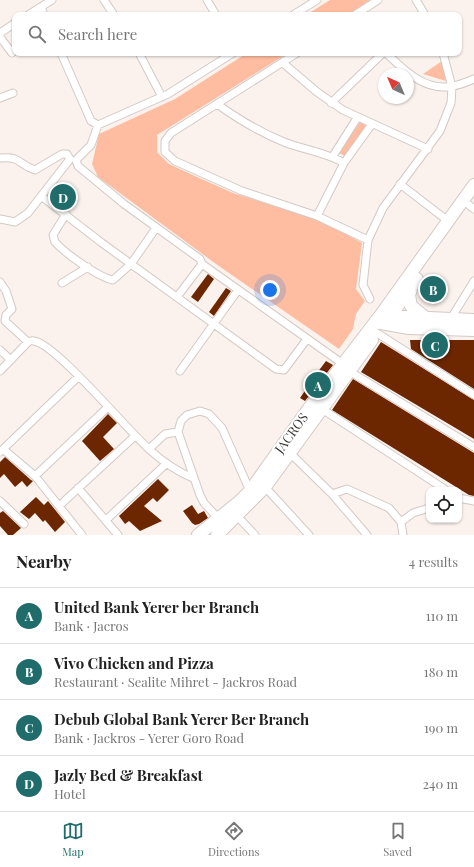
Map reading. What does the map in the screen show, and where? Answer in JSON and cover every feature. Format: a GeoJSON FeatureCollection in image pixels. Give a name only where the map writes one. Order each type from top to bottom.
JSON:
{"type":"FeatureCollection","features":[{"type":"Feature","properties":{"kind":"main road"},"geometry":{"type":"LineString","coordinates":[[383,323],[448,221],[474,185]]}},
{"type":"Feature","properties":{"kind":"main road","name":"JACROS"},"geometry":{"type":"LineString","coordinates":[[209,533],[218,519],[250,491],[346,367],[412,286],[472,204]]}},
{"type":"Feature","properties":{"kind":"main road"},"geometry":{"type":"LineString","coordinates":[[412,286],[409,302],[414,311],[427,319]]}},
{"type":"Feature","properties":{"kind":"main road"},"geometry":{"type":"LineString","coordinates":[[383,323],[427,319],[474,320]]}},
{"type":"Feature","properties":{"kind":"main road"},"geometry":{"type":"LineString","coordinates":[[383,323],[474,330]]}},
{"type":"Feature","properties":{"kind":"main road","name":"JACROS"},"geometry":{"type":"LineString","coordinates":[[209,533],[237,516],[265,487],[322,409],[346,367]]}},
{"type":"Feature","properties":{"kind":"street"},"geometry":{"type":"LineString","coordinates":[[33,12],[52,0]]}},
{"type":"Feature","properties":{"kind":"street"},"geometry":{"type":"LineString","coordinates":[[104,0],[112,12]]}},
{"type":"Feature","properties":{"kind":"street"},"geometry":{"type":"LineString","coordinates":[[207,0],[214,12]]}},
{"type":"Feature","properties":{"kind":"street"},"geometry":{"type":"LineString","coordinates":[[298,12],[317,0]]}},
{"type":"Feature","properties":{"kind":"street"},"geometry":{"type":"LineString","coordinates":[[360,12],[378,0]]}},
{"type":"Feature","properties":{"kind":"street"},"geometry":{"type":"LineString","coordinates":[[416,0],[423,12]]}},
{"type":"Feature","properties":{"kind":"street"},"geometry":{"type":"LineString","coordinates":[[41,7],[43,12]]}},
{"type":"Feature","properties":{"kind":"street"},"geometry":{"type":"LineString","coordinates":[[0,33],[12,25]]}},
{"type":"Feature","properties":{"kind":"street"},"geometry":{"type":"LineString","coordinates":[[0,37],[12,53]]}},
{"type":"Feature","properties":{"kind":"street"},"geometry":{"type":"LineString","coordinates":[[62,56],[91,121],[98,125]]}},
{"type":"Feature","properties":{"kind":"street"},"geometry":{"type":"LineString","coordinates":[[141,56],[162,97]]}},
{"type":"Feature","properties":{"kind":"street"},"geometry":{"type":"LineString","coordinates":[[0,219],[15,222],[21,219],[73,159],[91,145],[98,125],[162,97],[228,56]]}},
{"type":"Feature","properties":{"kind":"street"},"geometry":{"type":"LineString","coordinates":[[293,56],[171,133],[164,141],[163,145],[168,156],[242,191],[317,216],[368,240]]}},
{"type":"Feature","properties":{"kind":"street"},"geometry":{"type":"LineString","coordinates":[[331,103],[380,56]]}},
{"type":"Feature","properties":{"kind":"street"},"geometry":{"type":"LineString","coordinates":[[389,56],[415,79],[434,85],[452,87],[474,79]]}},
{"type":"Feature","properties":{"kind":"street"},"geometry":{"type":"LineString","coordinates":[[370,299],[363,285],[368,240],[381,213],[400,184],[428,149],[444,124],[452,103],[452,87],[444,56]]}},
{"type":"Feature","properties":{"kind":"street"},"geometry":{"type":"LineString","coordinates":[[283,63],[331,103],[357,118],[428,149]]}},
{"type":"Feature","properties":{"kind":"street"},"geometry":{"type":"LineString","coordinates":[[0,98],[13,93]]}},
{"type":"Feature","properties":{"kind":"street"},"geometry":{"type":"LineString","coordinates":[[217,104],[255,129],[297,146],[333,156],[344,163]]}},
{"type":"Feature","properties":{"kind":"street"},"geometry":{"type":"LineString","coordinates":[[333,156],[357,118]]}},
{"type":"Feature","properties":{"kind":"street"},"geometry":{"type":"LineString","coordinates":[[317,216],[344,163],[372,124]]}},
{"type":"Feature","properties":{"kind":"street"},"geometry":{"type":"LineString","coordinates":[[0,158],[17,158],[30,169],[35,170],[62,154],[66,154],[97,183],[200,259],[202,264],[238,290],[346,367],[474,447]]}},
{"type":"Feature","properties":{"kind":"street"},"geometry":{"type":"LineString","coordinates":[[400,184],[448,221]]}},
{"type":"Feature","properties":{"kind":"street"},"geometry":{"type":"LineString","coordinates":[[41,196],[214,325],[281,371],[284,370],[307,339]]}},
{"type":"Feature","properties":{"kind":"street"},"geometry":{"type":"LineString","coordinates":[[66,214],[56,229],[53,238],[60,247],[105,277],[113,280],[131,264],[156,228]]}},
{"type":"Feature","properties":{"kind":"street"},"geometry":{"type":"LineString","coordinates":[[177,298],[202,264]]}},
{"type":"Feature","properties":{"kind":"street"},"geometry":{"type":"LineString","coordinates":[[62,283],[88,266]]}},
{"type":"Feature","properties":{"kind":"street"},"geometry":{"type":"LineString","coordinates":[[450,320],[474,281]]}},
{"type":"Feature","properties":{"kind":"street"},"geometry":{"type":"LineString","coordinates":[[0,282],[6,291],[12,309],[5,317],[5,321],[28,342]]}},
{"type":"Feature","properties":{"kind":"street"},"geometry":{"type":"LineString","coordinates":[[180,371],[238,290]]}},
{"type":"Feature","properties":{"kind":"street"},"geometry":{"type":"LineString","coordinates":[[383,323],[474,395]]}},
{"type":"Feature","properties":{"kind":"street"},"geometry":{"type":"LineString","coordinates":[[0,370],[28,342],[34,341],[52,351],[149,449],[166,464],[193,478]]}},
{"type":"Feature","properties":{"kind":"street"},"geometry":{"type":"LineString","coordinates":[[0,350],[11,360]]}},
{"type":"Feature","properties":{"kind":"street"},"geometry":{"type":"LineString","coordinates":[[78,376],[2,451],[35,476],[82,535]]}},
{"type":"Feature","properties":{"kind":"street"},"geometry":{"type":"LineString","coordinates":[[35,476],[108,407]]}},
{"type":"Feature","properties":{"kind":"street"},"geometry":{"type":"LineString","coordinates":[[322,409],[441,487]]}},
{"type":"Feature","properties":{"kind":"street"},"geometry":{"type":"LineString","coordinates":[[218,519],[204,503],[193,478],[178,432],[182,421],[193,412],[200,411],[209,414],[226,433],[250,491]]}},
{"type":"Feature","properties":{"kind":"street"},"geometry":{"type":"LineString","coordinates":[[149,449],[166,434],[178,432]]}},
{"type":"Feature","properties":{"kind":"street"},"geometry":{"type":"LineString","coordinates":[[59,506],[135,436]]}},
{"type":"Feature","properties":{"kind":"street"},"geometry":{"type":"LineString","coordinates":[[290,453],[332,494],[366,535]]}},
{"type":"Feature","properties":{"kind":"street"},"geometry":{"type":"LineString","coordinates":[[106,520],[166,464]]}},
{"type":"Feature","properties":{"kind":"street"},"geometry":{"type":"LineString","coordinates":[[265,487],[309,535]]}},
{"type":"Feature","properties":{"kind":"street"},"geometry":{"type":"LineString","coordinates":[[78,488],[118,535]]}},
{"type":"Feature","properties":{"kind":"street"},"geometry":{"type":"LineString","coordinates":[[332,494],[347,489],[389,508],[401,522],[402,533],[394,535]]}},
{"type":"Feature","properties":{"kind":"street"},"geometry":{"type":"LineString","coordinates":[[462,499],[474,501]]}},
{"type":"Feature","properties":{"kind":"street"},"geometry":{"type":"LineString","coordinates":[[0,501],[24,524]]}},
{"type":"Feature","properties":{"kind":"street"},"geometry":{"type":"LineString","coordinates":[[401,522],[413,512],[426,509]]}},
{"type":"Feature","properties":{"kind":"street"},"geometry":{"type":"LineString","coordinates":[[237,516],[255,535]]}},
{"type":"Feature","properties":{"kind":"shaded area"},"geometry":{"type":"Polygon","coordinates":[[[330,0],[370,0],[352,12],[311,12],[330,0]]]}},
{"type":"Feature","properties":{"kind":"shaded area"},"geometry":{"type":"Polygon","coordinates":[[[242,56],[283,56],[157,135],[157,152],[169,164],[233,193],[322,221],[362,243],[356,289],[365,301],[356,314],[353,329],[339,349],[216,264],[98,177],[92,164],[99,134],[175,99],[242,56]]]}},
{"type":"Feature","properties":{"kind":"shaded area"},"geometry":{"type":"Polygon","coordinates":[[[442,61],[446,81],[423,74],[442,61]]]}},
{"type":"Feature","properties":{"kind":"shaded area"},"geometry":{"type":"Polygon","coordinates":[[[360,122],[367,126],[346,157],[338,152],[360,122]]]}},
{"type":"Feature","properties":{"kind":"building"},"geometry":{"type":"Polygon","coordinates":[[[63,186],[73,193],[63,207],[53,199],[63,186]]]}},
{"type":"Feature","properties":{"kind":"building"},"geometry":{"type":"Polygon","coordinates":[[[208,274],[214,279],[198,302],[191,297],[208,274]]]}},
{"type":"Feature","properties":{"kind":"building"},"geometry":{"type":"Polygon","coordinates":[[[226,288],[231,291],[214,316],[209,312],[226,288]]]}},
{"type":"Feature","properties":{"kind":"building"},"geometry":{"type":"Polygon","coordinates":[[[410,340],[474,340],[474,389],[411,349],[410,340]]]}},
{"type":"Feature","properties":{"kind":"building"},"geometry":{"type":"Polygon","coordinates":[[[381,342],[474,400],[474,439],[361,372],[381,342]]]}},
{"type":"Feature","properties":{"kind":"building"},"geometry":{"type":"Polygon","coordinates":[[[326,361],[333,365],[305,401],[300,398],[311,382],[308,380],[312,375],[314,377],[326,361]]]}},
{"type":"Feature","properties":{"kind":"building"},"geometry":{"type":"Polygon","coordinates":[[[353,379],[474,453],[474,496],[469,495],[462,491],[462,487],[456,487],[332,410],[353,379]]]}},
{"type":"Feature","properties":{"kind":"building"},"geometry":{"type":"Polygon","coordinates":[[[108,414],[117,423],[103,437],[114,449],[100,461],[82,441],[108,414]]]}},
{"type":"Feature","properties":{"kind":"building"},"geometry":{"type":"Polygon","coordinates":[[[5,457],[33,481],[27,487],[22,481],[15,487],[4,474],[0,478],[0,462],[5,457]]]}},
{"type":"Feature","properties":{"kind":"building"},"geometry":{"type":"Polygon","coordinates":[[[158,479],[169,490],[157,502],[153,498],[144,506],[162,521],[140,531],[129,521],[125,524],[119,516],[158,479]]]}},
{"type":"Feature","properties":{"kind":"building"},"geometry":{"type":"Polygon","coordinates":[[[36,497],[44,505],[48,501],[65,522],[55,532],[45,520],[43,522],[35,513],[29,519],[20,512],[36,497]]]}},
{"type":"Feature","properties":{"kind":"building"},"geometry":{"type":"Polygon","coordinates":[[[192,505],[198,514],[204,511],[208,518],[199,524],[195,525],[192,523],[183,511],[192,505]]]}},
{"type":"Feature","properties":{"kind":"building"},"geometry":{"type":"Polygon","coordinates":[[[3,511],[21,528],[13,535],[8,535],[0,526],[0,513],[3,511]]]}},
{"type":"Feature","properties":{"kind":"place","name":"Jazly Bed & Breakfast"},"geometry":{"type":"Point","coordinates":[63,197]}},
{"type":"Feature","properties":{"kind":"place","name":"Vivo Chicken and Pizza"},"geometry":{"type":"Point","coordinates":[433,289]}},
{"type":"Feature","properties":{"kind":"place","name":"Debub Global Bank Yerer Ber Branch"},"geometry":{"type":"Point","coordinates":[435,345]}},
{"type":"Feature","properties":{"kind":"place","name":"United Bank Yerer ber Branch"},"geometry":{"type":"Point","coordinates":[318,385]}}]}
